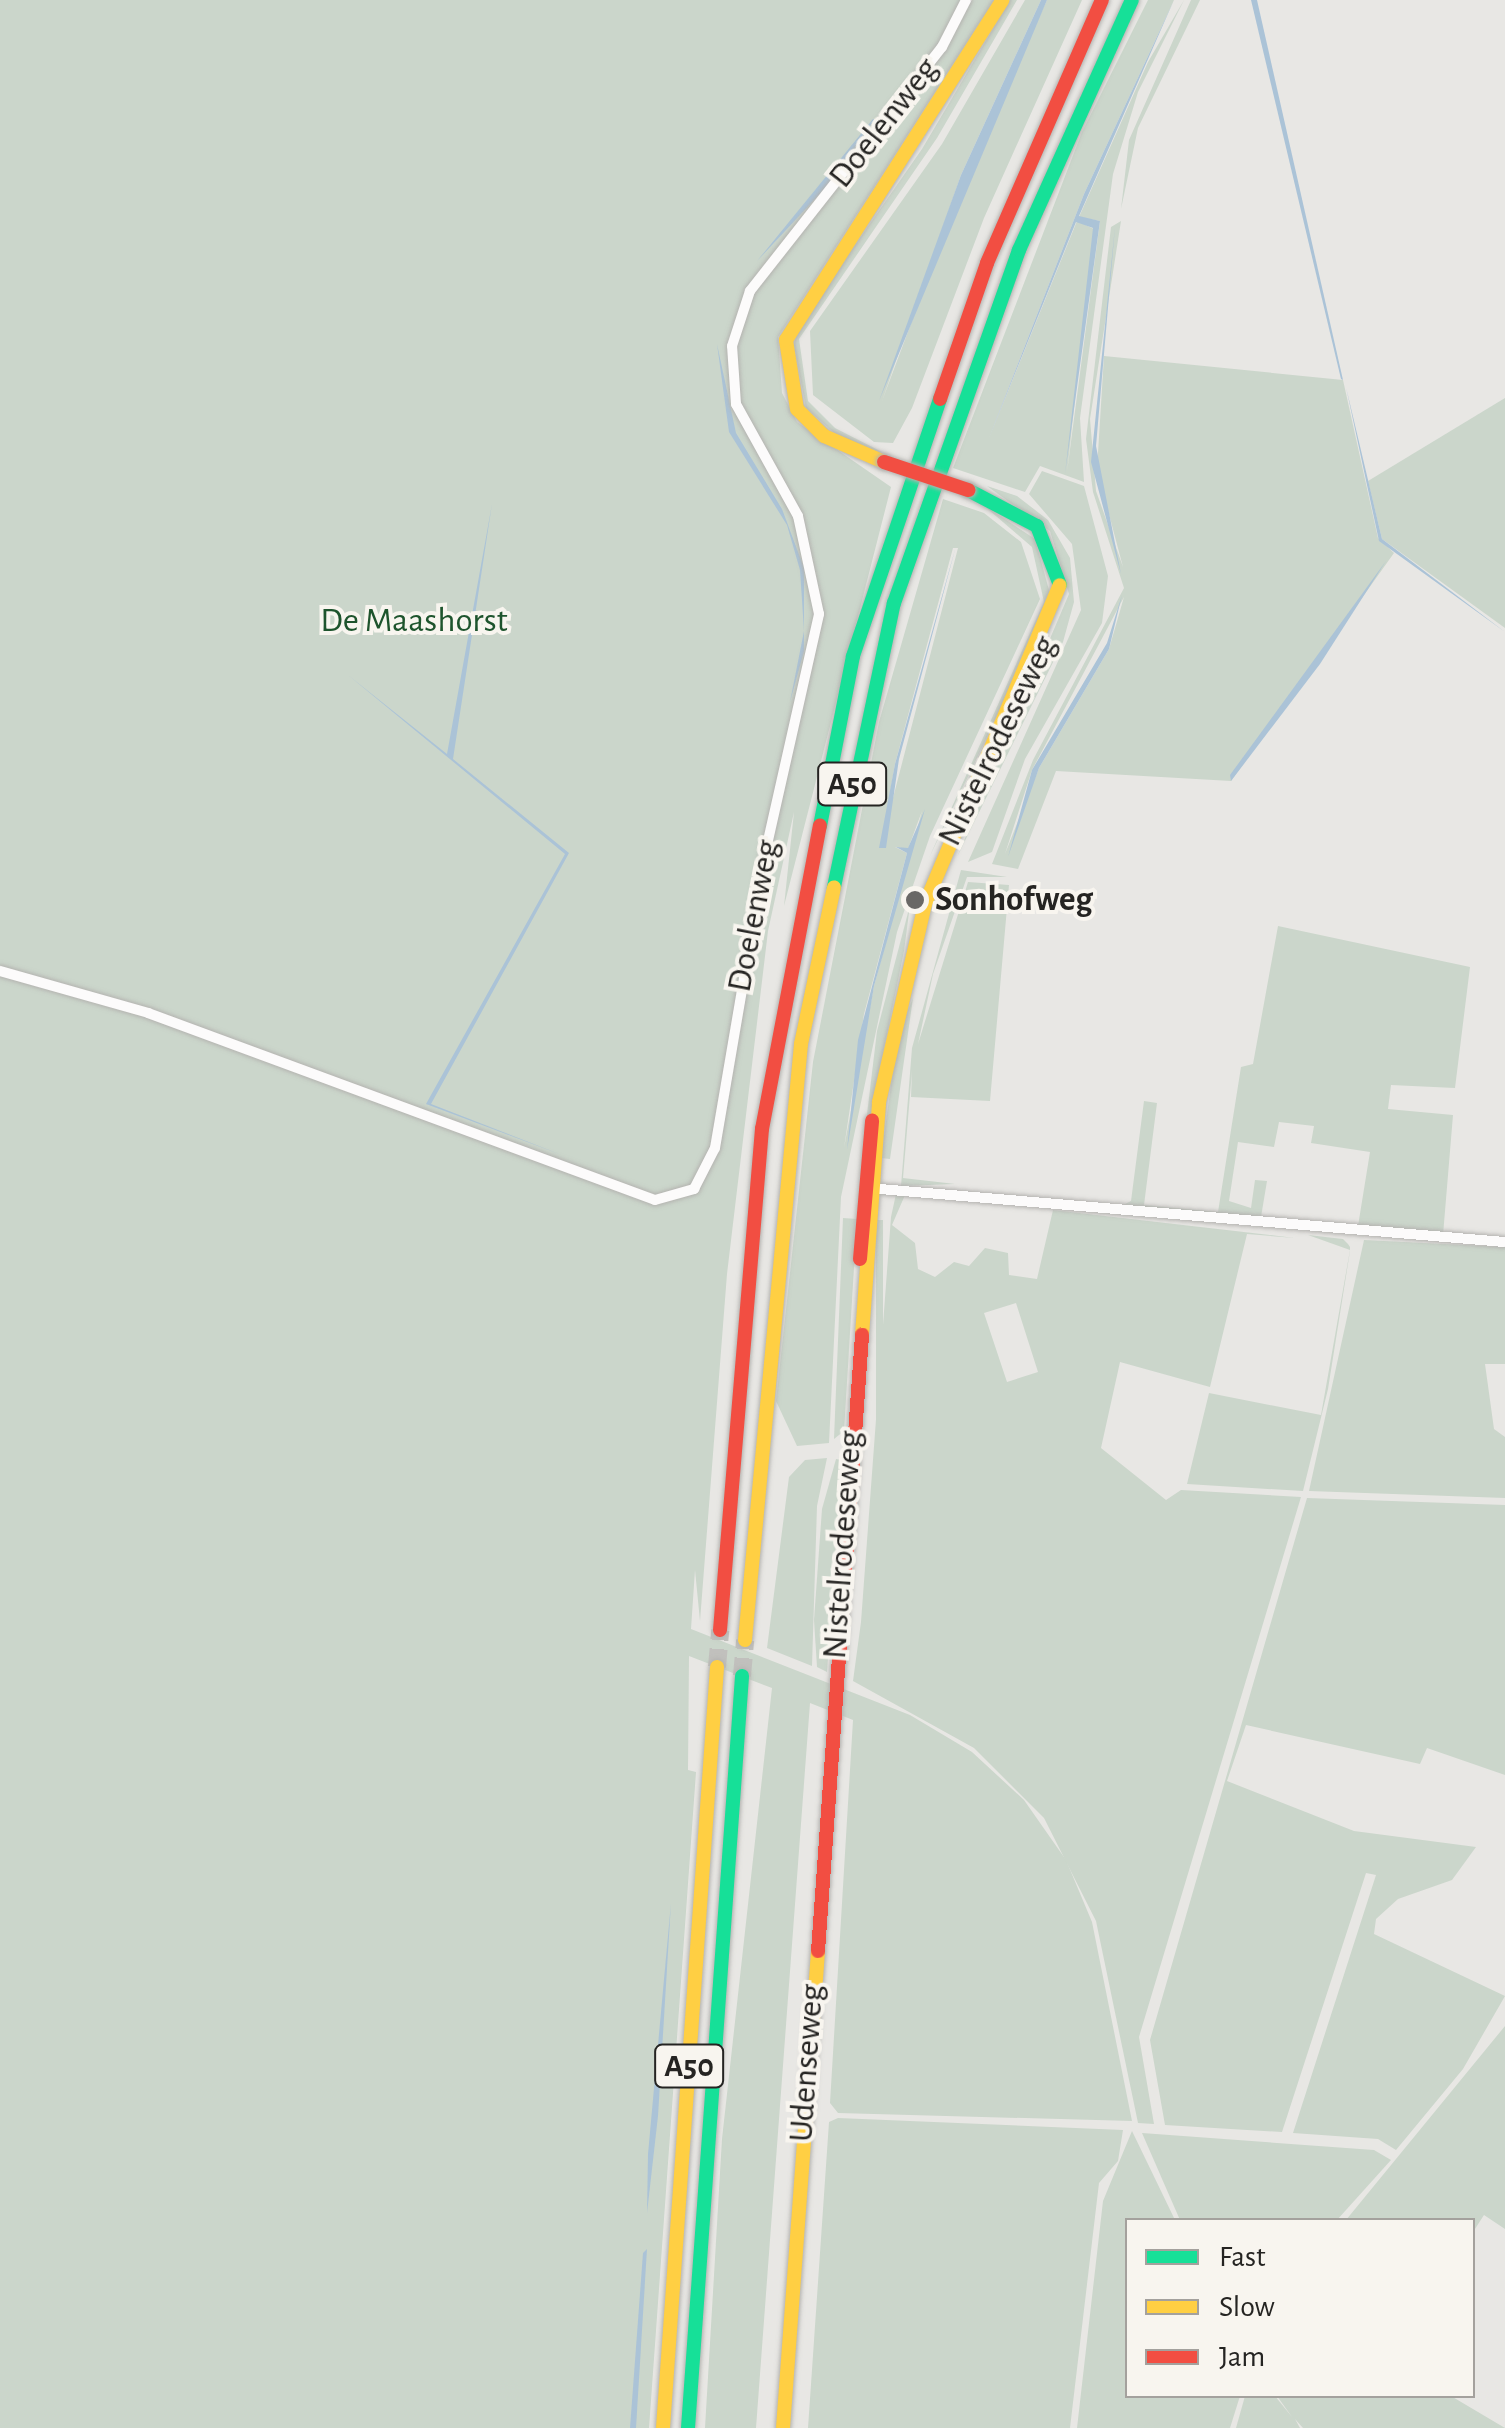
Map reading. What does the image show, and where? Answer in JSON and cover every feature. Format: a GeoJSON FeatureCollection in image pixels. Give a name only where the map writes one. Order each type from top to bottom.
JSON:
{"type":"FeatureCollection","features":[{"type":"Feature","properties":{"kind":"main road","name":"Nistelrodeseweg"},"geometry":{"type":"LineString","coordinates":[[832,1698],[862,1272],[879,1102],[925,904],[1061,599],[1058,561],[1037,526],[968,490],[884,462],[809,424],[788,389],[786,340],[1003,0]]}},
{"type":"Feature","properties":{"kind":"main road","name":"A50"},"geometry":{"type":"LineString","coordinates":[[720,1630],[762,1129],[854,656],[987,263],[1102,0]]}},
{"type":"Feature","properties":{"kind":"main road","name":"A50"},"geometry":{"type":"LineString","coordinates":[[745,1640],[800,1044],[894,603],[1018,250],[1132,0]]}},
{"type":"Feature","properties":{"kind":"main road","name":"A50"},"geometry":{"type":"LineString","coordinates":[[663,2428],[717,1666]]}},
{"type":"Feature","properties":{"kind":"main road","name":"A50"},"geometry":{"type":"LineString","coordinates":[[688,2428],[742,1676]]}},
{"type":"Feature","properties":{"kind":"main road","name":"Udenseweg"},"geometry":{"type":"LineString","coordinates":[[782,2428],[832,1698]]}},
{"type":"Feature","properties":{"kind":"street","name":"Doelenweg"},"geometry":{"type":"LineString","coordinates":[[0,971],[148,1013],[655,1200],[694,1189],[716,1148],[766,845],[818,614],[798,516],[736,404],[732,346],[750,291],[942,48],[966,0]]}},
{"type":"Feature","properties":{"kind":"street"},"geometry":{"type":"LineString","coordinates":[[869,1188],[1505,1242]]}},
{"type":"Feature","properties":{"kind":"green space","name":"De Maashorst"},"geometry":{"type":"Polygon","coordinates":[[[0,0],[969,0],[910,103],[972,0],[994,0],[778,337],[782,393],[797,422],[891,487],[784,906],[794,812],[768,931],[727,1274],[700,1621],[695,1570],[691,1629],[910,1715],[972,1752],[1024,1800],[1066,1860],[1092,1922],[1132,2121],[838,2113],[830,2103],[853,1720],[810,1703],[756,2428],[705,2428],[722,2139],[772,1688],[689,1656],[688,1770],[696,1772],[649,2428],[0,2428],[0,0]]]}},
{"type":"Feature","properties":{"kind":"green space"},"geometry":{"type":"Polygon","coordinates":[[[1010,0],[1017,0],[937,138],[799,339],[808,401],[835,428],[882,452],[872,451],[839,437],[806,408],[794,345],[798,327],[922,149],[1010,0]]]}},
{"type":"Feature","properties":{"kind":"green space"},"geometry":{"type":"Polygon","coordinates":[[[1025,0],[1041,0],[961,175],[882,401],[969,169],[1047,0],[1082,0],[984,218],[912,408],[893,443],[874,442],[813,395],[810,331],[942,144],[1025,0]]]}},
{"type":"Feature","properties":{"kind":"green space"},"geometry":{"type":"Polygon","coordinates":[[[1148,0],[1174,0],[1084,194],[989,438],[1077,221],[1094,229],[1067,472],[1100,221],[1079,217],[1148,62],[1184,0],[1138,92],[1113,174],[1080,418],[1084,482],[1040,466],[1025,492],[953,468],[1082,132],[1148,0]]]}},
{"type":"Feature","properties":{"kind":"green space"},"geometry":{"type":"Polygon","coordinates":[[[1191,0],[1200,0],[1138,128],[1121,209],[1129,140],[1191,0]]]}},
{"type":"Feature","properties":{"kind":"green space"},"geometry":{"type":"Polygon","coordinates":[[[1121,221],[1090,419],[1096,491],[1123,567],[1097,469],[1104,356],[1343,380],[1378,538],[1394,553],[1231,781],[1056,771],[1018,869],[992,864],[1033,760],[1124,588],[1093,492],[1086,439],[1111,227],[1121,221]],[[1124,597],[1032,770],[1005,854],[1039,768],[1109,649],[1124,597]]]}},
{"type":"Feature","properties":{"kind":"green space"},"geometry":{"type":"Polygon","coordinates":[[[1505,398],[1505,628],[1382,539],[1368,481],[1505,398]]]}},
{"type":"Feature","properties":{"kind":"green space"},"geometry":{"type":"Polygon","coordinates":[[[1042,471],[1084,486],[1108,576],[1102,623],[1025,759],[992,852],[968,862],[1081,610],[1072,544],[1029,494],[1042,471]]]}},
{"type":"Feature","properties":{"kind":"green space"},"geometry":{"type":"Polygon","coordinates":[[[987,486],[1017,496],[1048,520],[1070,558],[1074,602],[1063,642],[957,857],[1069,594],[1050,531],[987,486]]]}},
{"type":"Feature","properties":{"kind":"green space"},"geometry":{"type":"Polygon","coordinates":[[[943,499],[984,513],[1021,542],[1040,599],[930,836],[897,932],[841,1197],[829,1443],[797,1446],[776,1401],[813,1062],[879,722],[943,499]],[[953,548],[895,764],[881,844],[958,548],[953,548]],[[922,811],[908,849],[895,847],[907,853],[864,1014],[844,1148],[874,986],[922,811]]]}},
{"type":"Feature","properties":{"kind":"green space"},"geometry":{"type":"Polygon","coordinates":[[[982,504],[1035,539],[1052,601],[929,858],[1044,602],[1032,547],[982,504]]]}},
{"type":"Feature","properties":{"kind":"green space"},"geometry":{"type":"Polygon","coordinates":[[[961,870],[1007,877],[967,877],[933,974],[918,1044],[968,882],[1009,885],[990,1101],[911,1097],[912,1071],[903,1178],[955,1184],[901,1186],[912,1048],[961,870]]]}},
{"type":"Feature","properties":{"kind":"green space"},"geometry":{"type":"Polygon","coordinates":[[[910,905],[904,951],[862,1156],[877,1031],[910,905]]]}},
{"type":"Feature","properties":{"kind":"green space"},"geometry":{"type":"Polygon","coordinates":[[[1278,926],[1470,967],[1455,1088],[1391,1085],[1388,1109],[1453,1115],[1443,1235],[1358,1226],[1370,1152],[1311,1143],[1314,1126],[1279,1122],[1274,1147],[1238,1142],[1229,1201],[1251,1208],[1255,1180],[1267,1181],[1261,1217],[1119,1207],[1131,1201],[1144,1101],[1157,1103],[1144,1205],[1218,1212],[1241,1067],[1253,1064],[1278,926]]]}},
{"type":"Feature","properties":{"kind":"green space"},"geometry":{"type":"Polygon","coordinates":[[[913,998],[890,1159],[881,1158],[898,1034],[913,998]]]}},
{"type":"Feature","properties":{"kind":"green space"},"geometry":{"type":"Polygon","coordinates":[[[896,1194],[905,1195],[892,1225],[915,1243],[918,1269],[935,1277],[954,1262],[969,1266],[985,1248],[1008,1253],[1009,1275],[1037,1279],[1053,1210],[1295,1238],[1247,1234],[1210,1387],[1120,1362],[1101,1448],[1166,1500],[1181,1490],[1301,1497],[1139,2037],[1154,2124],[1138,2123],[1096,1921],[1044,1818],[974,1748],[853,1681],[861,1622],[891,1217],[896,1194]],[[1016,1303],[984,1313],[1007,1382],[1038,1372],[1016,1303]]]}},
{"type":"Feature","properties":{"kind":"green space"},"geometry":{"type":"Polygon","coordinates":[[[843,1218],[857,1219],[844,1431],[834,1439],[843,1218]]]}},
{"type":"Feature","properties":{"kind":"green space"},"geometry":{"type":"Polygon","coordinates":[[[876,1220],[883,1220],[883,1678],[876,1678],[876,1220]]]}},
{"type":"Feature","properties":{"kind":"green space"},"geometry":{"type":"Polygon","coordinates":[[[1308,1235],[1343,1239],[1350,1250],[1308,1235]]]}},
{"type":"Feature","properties":{"kind":"green space"},"geometry":{"type":"Polygon","coordinates":[[[1364,1240],[1505,1247],[1505,1364],[1485,1364],[1494,1429],[1505,1437],[1505,1498],[1309,1491],[1364,1240]]]}},
{"type":"Feature","properties":{"kind":"green space"},"geometry":{"type":"Polygon","coordinates":[[[1350,1250],[1328,1389],[1303,1491],[1187,1484],[1209,1393],[1321,1415],[1350,1250]]]}},
{"type":"Feature","properties":{"kind":"green space"},"geometry":{"type":"Polygon","coordinates":[[[827,1458],[817,1506],[812,1666],[767,1648],[789,1477],[805,1460],[827,1458]]]}},
{"type":"Feature","properties":{"kind":"green space"},"geometry":{"type":"Polygon","coordinates":[[[836,1459],[842,1460],[827,1672],[817,1667],[814,1620],[822,1509],[836,1459]]]}},
{"type":"Feature","properties":{"kind":"green space"},"geometry":{"type":"Polygon","coordinates":[[[1307,1498],[1505,1505],[1505,1775],[1427,1748],[1420,1764],[1246,1725],[1227,1781],[1354,1831],[1476,1847],[1452,1880],[1398,1899],[1376,1919],[1374,1934],[1505,1996],[1463,2069],[1396,2150],[1378,2139],[1293,2133],[1376,1875],[1366,1873],[1282,2132],[1165,2125],[1150,2040],[1307,1498]]]}},
{"type":"Feature","properties":{"kind":"green space"},"geometry":{"type":"Polygon","coordinates":[[[1505,2026],[1505,2229],[1484,2215],[1475,2229],[1475,2218],[1348,2218],[1505,2026]]]}},
{"type":"Feature","properties":{"kind":"green space"},"geometry":{"type":"Polygon","coordinates":[[[838,2118],[1123,2130],[1118,2161],[1099,2183],[1070,2428],[808,2428],[829,2122],[838,2118]]]}},
{"type":"Feature","properties":{"kind":"green space"},"geometry":{"type":"Polygon","coordinates":[[[1132,2131],[1174,2218],[1125,2218],[1125,2398],[1239,2398],[1230,2428],[1077,2428],[1103,2201],[1132,2131]]]}},
{"type":"Feature","properties":{"kind":"green space"},"geometry":{"type":"Polygon","coordinates":[[[1142,2133],[1374,2150],[1391,2160],[1339,2218],[1179,2218],[1142,2133]]]}},
{"type":"Feature","properties":{"kind":"green space"},"geometry":{"type":"Polygon","coordinates":[[[1244,2398],[1277,2398],[1292,2417],[1278,2398],[1454,2398],[1505,2428],[1303,2428],[1295,2419],[1300,2428],[1236,2428],[1244,2398]]]}},
{"type":"Feature","properties":{"kind":"water"},"geometry":{"type":"Polygon","coordinates":[[[1041,0],[1047,0],[879,401],[961,175],[1041,0]]]}},
{"type":"Feature","properties":{"kind":"water"},"geometry":{"type":"Polygon","coordinates":[[[1174,0],[1079,216],[1100,221],[1065,474],[1093,228],[1076,222],[989,438],[1084,194],[1174,0]]]}},
{"type":"Feature","properties":{"kind":"water"},"geometry":{"type":"Polygon","coordinates":[[[1251,0],[1257,0],[1343,380],[1341,379],[1251,0]]]}},
{"type":"Feature","properties":{"kind":"water"},"geometry":{"type":"Polygon","coordinates":[[[873,119],[828,185],[757,261],[873,119]]]}},
{"type":"Feature","properties":{"kind":"water"},"geometry":{"type":"Polygon","coordinates":[[[1115,227],[1096,446],[1121,574],[1091,462],[1115,227]]]}},
{"type":"Feature","properties":{"kind":"water"},"geometry":{"type":"Polygon","coordinates":[[[717,344],[736,433],[782,509],[804,568],[804,631],[800,570],[787,525],[729,432],[717,344]]]}},
{"type":"Feature","properties":{"kind":"water"},"geometry":{"type":"Polygon","coordinates":[[[1346,387],[1382,539],[1505,632],[1379,541],[1346,387]]]}},
{"type":"Feature","properties":{"kind":"water"},"geometry":{"type":"Polygon","coordinates":[[[492,504],[453,759],[569,853],[431,1104],[562,1155],[426,1104],[565,854],[348,675],[447,754],[492,504]]]}},
{"type":"Feature","properties":{"kind":"water"},"geometry":{"type":"Polygon","coordinates":[[[956,546],[899,759],[886,848],[879,848],[895,764],[956,546]]]}},
{"type":"Feature","properties":{"kind":"water"},"geometry":{"type":"Polygon","coordinates":[[[1386,561],[1320,664],[1231,781],[1230,775],[1386,561]]]}},
{"type":"Feature","properties":{"kind":"water"},"geometry":{"type":"Polygon","coordinates":[[[1122,595],[1109,649],[1039,768],[1008,857],[1032,770],[1107,643],[1122,595]]]}},
{"type":"Feature","properties":{"kind":"water"},"geometry":{"type":"Polygon","coordinates":[[[804,631],[804,651],[790,702],[804,631]]]}},
{"type":"Feature","properties":{"kind":"water"},"geometry":{"type":"Polygon","coordinates":[[[925,809],[874,986],[847,1150],[858,1040],[907,853],[896,847],[908,848],[925,809]]]}},
{"type":"Feature","properties":{"kind":"water"},"geometry":{"type":"Polygon","coordinates":[[[671,1903],[658,2116],[647,2213],[648,2154],[671,1903]]]}},
{"type":"Feature","properties":{"kind":"water"},"geometry":{"type":"Polygon","coordinates":[[[647,2249],[636,2428],[630,2428],[643,2253],[647,2249]]]}},
{"type":"Feature","properties":{"kind":"tunnel"},"geometry":{"type":"LineString","coordinates":[[717,1667],[720,1630]]}},
{"type":"Feature","properties":{"kind":"tunnel"},"geometry":{"type":"LineString","coordinates":[[742,1676],[745,1640]]}},
{"type":"Feature","properties":{"kind":"traffic: fast"},"geometry":{"type":"LineString","coordinates":[[834,887],[894,603],[1019,250],[1132,0]]}},
{"type":"Feature","properties":{"kind":"traffic: fast"},"geometry":{"type":"LineString","coordinates":[[820,826],[853,656],[940,399]]}},
{"type":"Feature","properties":{"kind":"traffic: fast"},"geometry":{"type":"LineString","coordinates":[[968,490],[1037,526],[1060,585]]}},
{"type":"Feature","properties":{"kind":"traffic: fast"},"geometry":{"type":"LineString","coordinates":[[688,2428],[742,1676]]}},
{"type":"Feature","properties":{"kind":"traffic: slow"},"geometry":{"type":"LineString","coordinates":[[884,462],[824,436],[797,409],[786,340],[1003,0]]}},
{"type":"Feature","properties":{"kind":"traffic: slow"},"geometry":{"type":"LineString","coordinates":[[862,1335],[879,1102],[925,904],[1060,585]]}},
{"type":"Feature","properties":{"kind":"traffic: slow"},"geometry":{"type":"LineString","coordinates":[[745,1640],[801,1044],[834,887]]}},
{"type":"Feature","properties":{"kind":"traffic: slow"},"geometry":{"type":"LineString","coordinates":[[663,2428],[717,1667]]}},
{"type":"Feature","properties":{"kind":"traffic: slow"},"geometry":{"type":"LineString","coordinates":[[783,2428],[818,1951]]}},
{"type":"Feature","properties":{"kind":"traffic: jam"},"geometry":{"type":"LineString","coordinates":[[940,399],[987,263],[1102,0]]}},
{"type":"Feature","properties":{"kind":"traffic: jam"},"geometry":{"type":"LineString","coordinates":[[884,462],[968,490]]}},
{"type":"Feature","properties":{"kind":"traffic: jam"},"geometry":{"type":"LineString","coordinates":[[720,1630],[762,1129],[820,826]]}},
{"type":"Feature","properties":{"kind":"traffic: jam"},"geometry":{"type":"LineString","coordinates":[[860,1259],[872,1121]]}},
{"type":"Feature","properties":{"kind":"traffic: jam"},"geometry":{"type":"LineString","coordinates":[[818,1951],[862,1335]]}},
{"type":"Feature","properties":{"kind":"place","name":"Sonhofweg"},"geometry":{"type":"Point","coordinates":[915,900]}}]}
